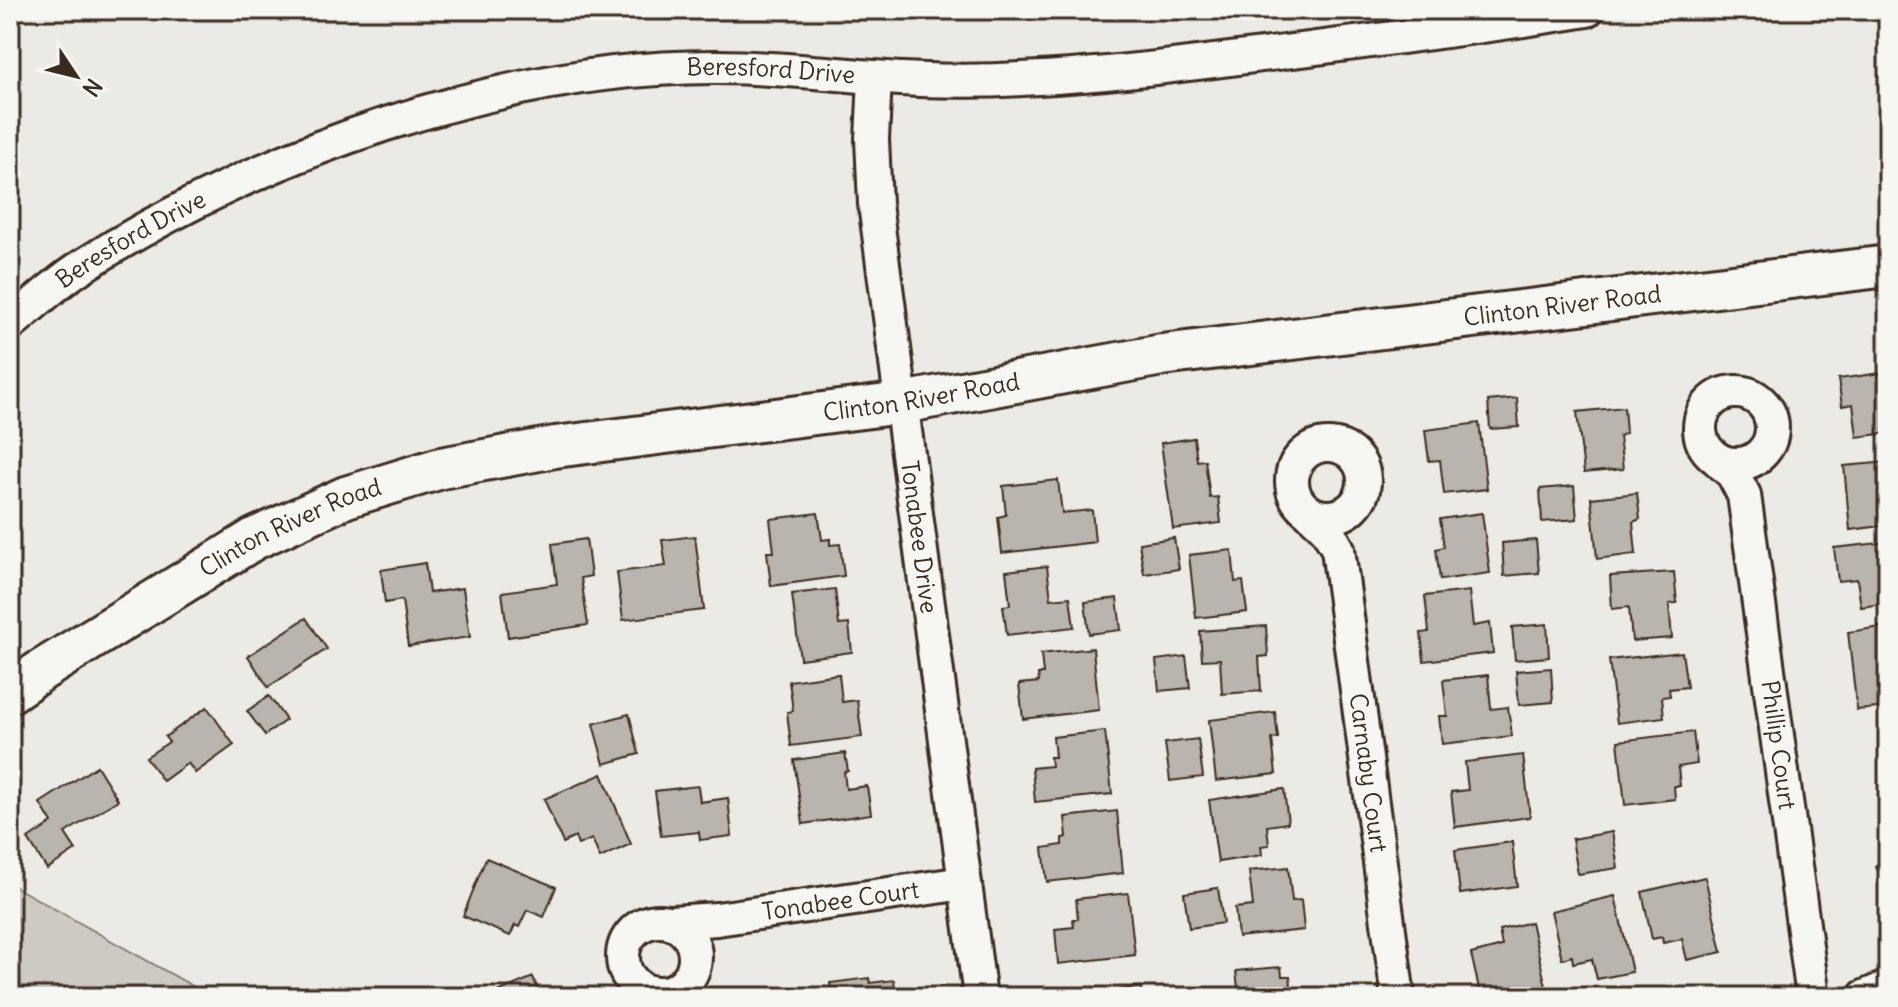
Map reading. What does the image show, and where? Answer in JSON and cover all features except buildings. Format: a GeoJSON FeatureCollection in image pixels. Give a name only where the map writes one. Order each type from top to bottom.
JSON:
{"type":"FeatureCollection","features":[{"type":"Feature","properties":{"kind":"street","name":"Beresford Drive"},"geometry":{"type":"LineString","coordinates":[[10,324],[78,268],[242,180],[359,132],[546,83],[610,74],[715,67],[875,78],[1017,80],[1107,74],[1488,26],[1587,10]]}},
{"type":"Feature","properties":{"kind":"street","name":"Tonabee Drive"},"geometry":{"type":"LineString","coordinates":[[875,78],[872,139],[875,204],[980,997]]}},
{"type":"Feature","properties":{"kind":"street","name":"Clinton River Road"},"geometry":{"type":"LineString","coordinates":[[10,692],[254,539],[301,516],[388,482],[441,468],[555,447],[902,403],[1162,355],[1888,266]]}},
{"type":"Feature","properties":{"kind":"street","name":"Phillip Court"},"geometry":{"type":"LineString","coordinates":[[1744,495],[1772,431],[1772,419],[1759,399],[1738,391],[1716,398],[1707,406],[1700,428],[1702,440],[1733,474],[1744,495],[1813,997]]}},
{"type":"Feature","properties":{"kind":"street","name":"Carnaby Court"},"geometry":{"type":"LineString","coordinates":[[1338,549],[1345,526],[1361,496],[1363,472],[1358,461],[1340,447],[1317,447],[1298,461],[1291,483],[1294,495],[1326,528],[1338,549],[1398,997]]}},
{"type":"Feature","properties":{"kind":"street"},"geometry":{"type":"LineString","coordinates":[[1717,459],[1741,464],[1763,453]]}},
{"type":"Feature","properties":{"kind":"street"},"geometry":{"type":"LineString","coordinates":[[1310,513],[1333,517],[1345,514],[1355,506]]}},
{"type":"Feature","properties":{"kind":"street","name":"Tonabee Court"},"geometry":{"type":"LineString","coordinates":[[717,919],[684,983],[663,993],[651,992],[640,988],[625,970],[624,947],[637,927],[660,920],[717,919],[964,883]]}},
{"type":"Feature","properties":{"kind":"street"},"geometry":{"type":"LineString","coordinates":[[672,922],[690,938],[695,961]]}},
{"type":"Feature","properties":{"kind":"street"},"geometry":{"type":"LineString","coordinates":[[1864,997],[1888,987]]}},
{"type":"Feature","properties":{"kind":"shaded area"},"geometry":{"type":"Polygon","coordinates":[[[10,884],[212,997],[10,997],[10,884]]]}}]}
